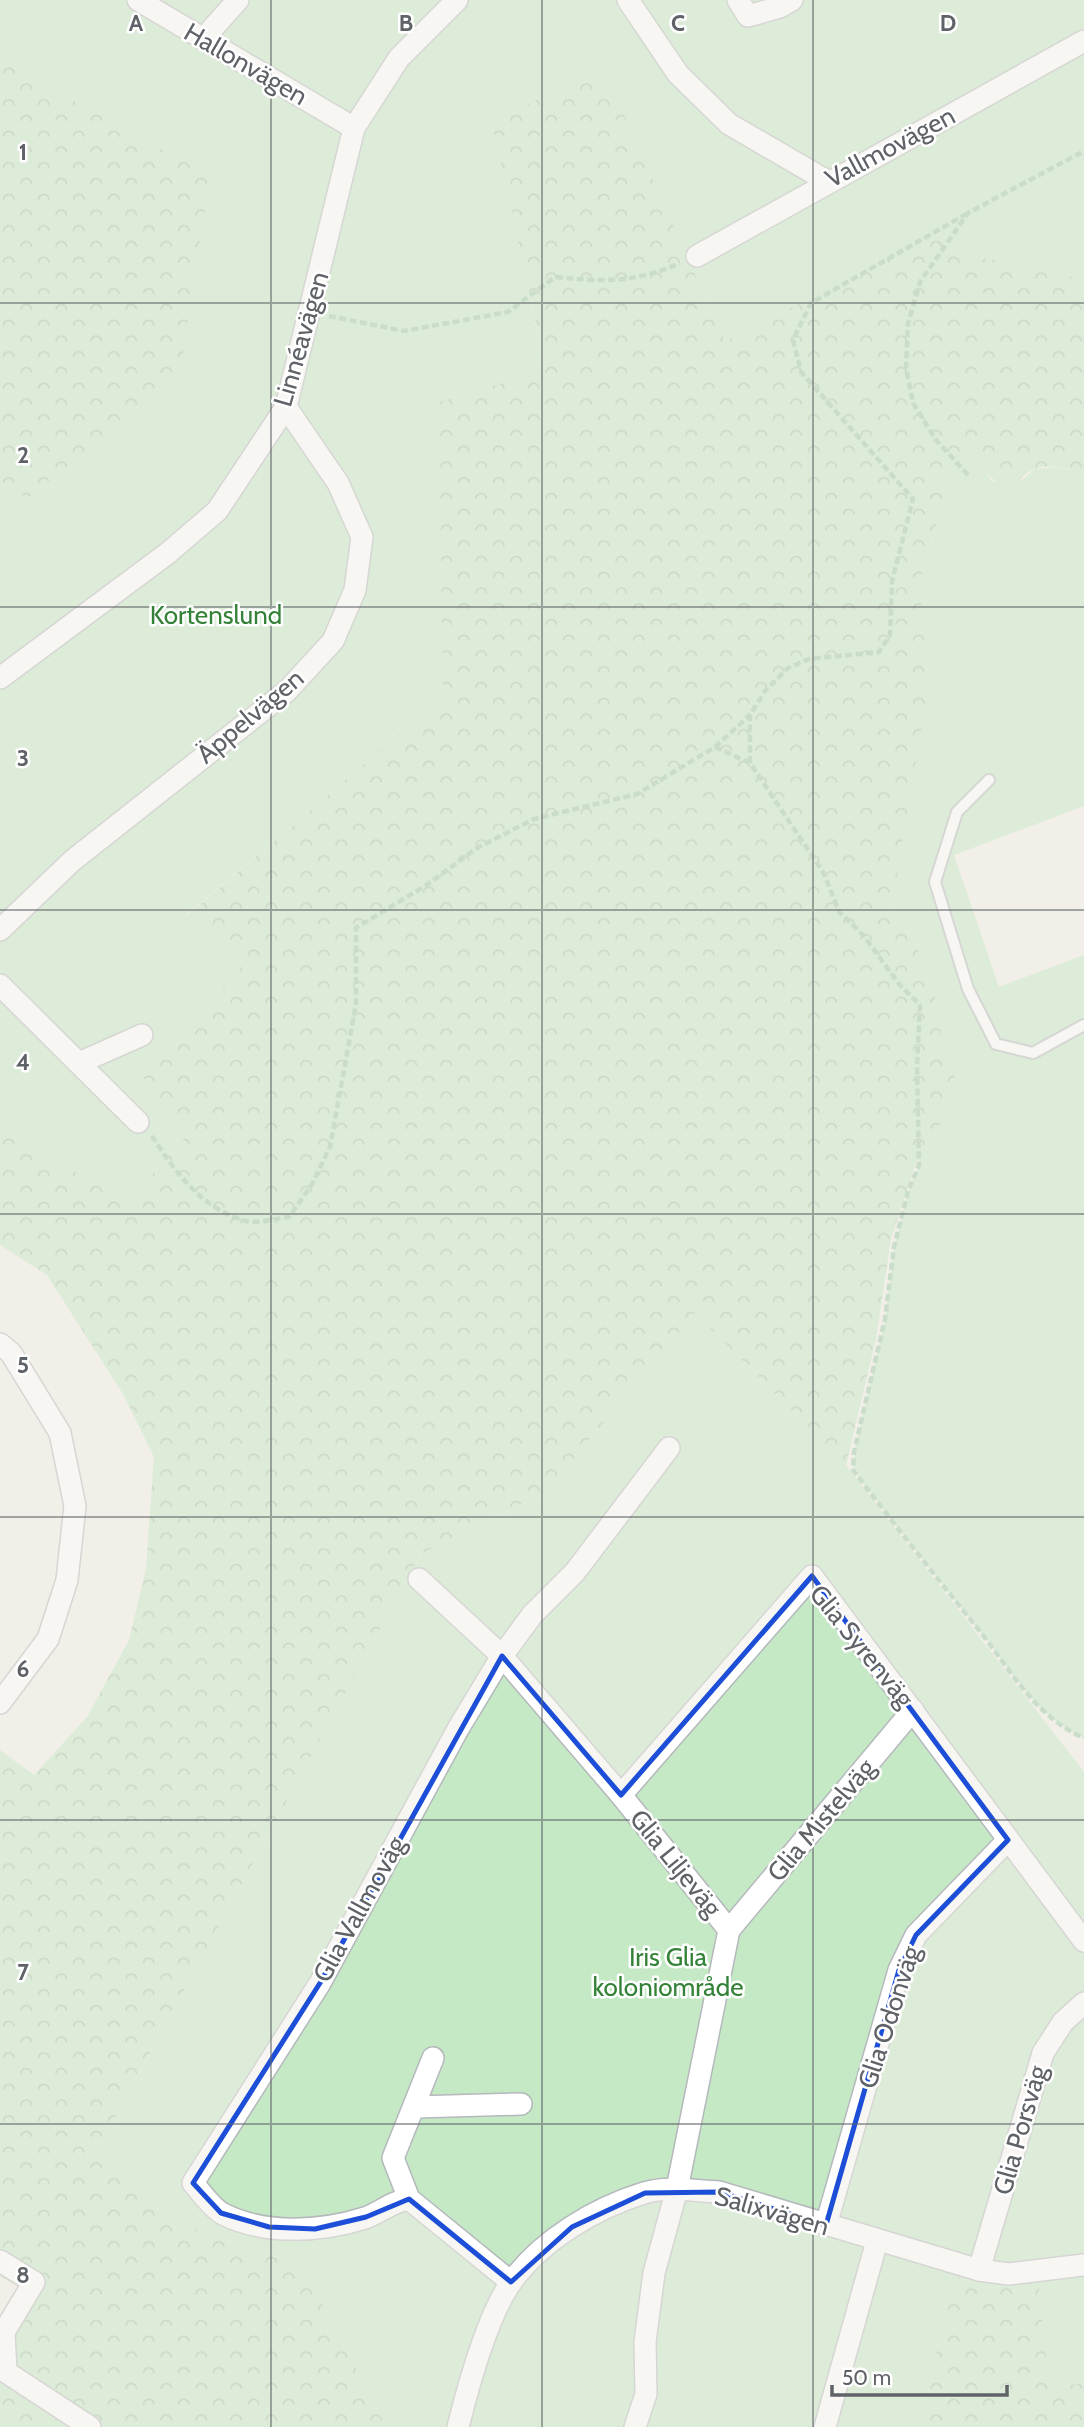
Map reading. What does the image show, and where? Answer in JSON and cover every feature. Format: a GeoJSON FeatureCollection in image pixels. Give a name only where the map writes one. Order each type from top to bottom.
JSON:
{"type":"FeatureCollection","features":[{"type":"Feature","properties":{"kind":"street","name":"Hallonvägen"},"geometry":{"type":"LineString","coordinates":[[138,0],[354,128]]}},
{"type":"Feature","properties":{"kind":"street"},"geometry":{"type":"LineString","coordinates":[[203,39],[238,0]]}},
{"type":"Feature","properties":{"kind":"street","name":"Linnéavägen"},"geometry":{"type":"LineString","coordinates":[[0,678],[168,553],[217,511],[286,407],[354,128],[399,58],[457,0]]}},
{"type":"Feature","properties":{"kind":"street"},"geometry":{"type":"LineString","coordinates":[[628,0],[678,74],[729,124],[827,181]]}},
{"type":"Feature","properties":{"kind":"street"},"geometry":{"type":"LineString","coordinates":[[743,8],[792,0]]}},
{"type":"Feature","properties":{"kind":"street","name":"Vallmovägen"},"geometry":{"type":"LineString","coordinates":[[697,256],[827,181],[1084,41]]}},
{"type":"Feature","properties":{"kind":"street","name":"Äppelvägen"},"geometry":{"type":"LineString","coordinates":[[0,930],[72,861],[287,691],[333,641],[355,590],[362,537],[338,483],[286,407]]}},
{"type":"Feature","properties":{"kind":"street"},"geometry":{"type":"LineString","coordinates":[[0,985],[138,1122]]}},
{"type":"Feature","properties":{"kind":"street"},"geometry":{"type":"LineString","coordinates":[[79,1063],[142,1035]]}},
{"type":"Feature","properties":{"kind":"street"},"geometry":{"type":"LineString","coordinates":[[0,1344],[11,1353],[60,1433],[75,1506],[67,1580],[48,1639],[0,1703]]}},
{"type":"Feature","properties":{"kind":"street","name":"Glia Vallmoväg"},"geometry":{"type":"LineString","coordinates":[[409,2199],[400,2200],[366,2217],[315,2229],[269,2227],[221,2213],[192,2183],[320,1983],[458,1729],[502,1656],[532,1615],[575,1572],[669,1448]]}},
{"type":"Feature","properties":{"kind":"street","name":"Glia Syrenväg"},"geometry":{"type":"LineString","coordinates":[[621,1796],[813,1576],[1084,1941]]}},
{"type":"Feature","properties":{"kind":"street","name":"Glia Liljeväg"},"geometry":{"type":"LineString","coordinates":[[419,1579],[502,1656],[621,1796],[729,1930],[677,2189],[654,2273],[645,2342],[646,2393],[635,2427]]}},
{"type":"Feature","properties":{"kind":"street","name":"Glia Mistelväg"},"geometry":{"type":"LineString","coordinates":[[729,1930],[913,1710]]}},
{"type":"Feature","properties":{"kind":"street","name":"Glia Odonväg"},"geometry":{"type":"LineString","coordinates":[[826,2225],[899,1970],[916,1935],[1008,1840]]}},
{"type":"Feature","properties":{"kind":"street","name":"Glia Porsväg"},"geometry":{"type":"LineString","coordinates":[[979,2270],[1043,2053],[1063,2022],[1084,2003]]}},
{"type":"Feature","properties":{"kind":"street"},"geometry":{"type":"LineString","coordinates":[[433,2059],[416,2107],[393,2158],[409,2199],[511,2283]]}},
{"type":"Feature","properties":{"kind":"street"},"geometry":{"type":"LineString","coordinates":[[416,2107],[521,2104]]}},
{"type":"Feature","properties":{"kind":"street","name":"Salixvägen"},"geometry":{"type":"LineString","coordinates":[[458,2427],[484,2344],[511,2283],[537,2254],[572,2227],[645,2193],[677,2189],[719,2192],[979,2270],[1009,2274],[1084,2265]]}},
{"type":"Feature","properties":{"kind":"street"},"geometry":{"type":"LineString","coordinates":[[825,2427],[877,2241]]}},
{"type":"Feature","properties":{"kind":"street"},"geometry":{"type":"LineString","coordinates":[[0,2261],[33,2282],[4,2332],[6,2372],[90,2427]]}},
{"type":"Feature","properties":{"kind":"lane"},"geometry":{"type":"LineString","coordinates":[[989,779],[957,812],[935,882],[968,989],[996,1044],[1033,1053],[1084,1025]]}},
{"type":"Feature","properties":{"kind":"path"},"geometry":{"type":"LineString","coordinates":[[138,1122],[152,1136],[173,1168],[206,1203],[248,1222],[289,1217],[311,1186],[330,1147],[356,1004],[356,928],[428,884],[477,848],[534,819],[637,794],[715,747],[750,715],[765,691],[788,668],[809,659],[879,652],[890,635],[892,581],[913,499],[801,372],[793,340],[811,303],[968,213],[1084,151]]}},
{"type":"Feature","properties":{"kind":"path"},"geometry":{"type":"LineString","coordinates":[[968,213],[920,282],[908,324],[906,368],[913,403],[936,440],[968,475]]}},
{"type":"Feature","properties":{"kind":"path"},"geometry":{"type":"LineString","coordinates":[[311,312],[404,331],[508,312],[555,277],[605,283],[656,274],[697,256]]}},
{"type":"Feature","properties":{"kind":"path"},"geometry":{"type":"LineString","coordinates":[[750,715],[750,763]]}},
{"type":"Feature","properties":{"kind":"path"},"geometry":{"type":"LineString","coordinates":[[715,747],[750,763],[823,872],[840,913],[864,936],[899,984],[920,1005],[917,1066],[919,1165],[908,1191],[894,1247],[885,1319],[854,1452],[853,1470],[1029,1698],[1061,1728],[1084,1738]]}},
{"type":"Feature","properties":{"kind":"highlighted area"},"geometry":{"type":"Polygon","coordinates":[[[812,1576],[1008,1840],[916,1935],[899,1970],[826,2225],[719,2192],[645,2193],[609,2207],[572,2227],[511,2282],[409,2199],[366,2217],[315,2229],[269,2227],[221,2213],[193,2183],[320,1983],[502,1656],[621,1795],[812,1576]]]}},
{"type":"Feature","properties":{"kind":"green space","name":"Kortenslund"},"geometry":{"type":"Polygon","coordinates":[[[0,0],[1084,0],[1084,280],[1032,266],[968,256],[937,234],[725,343],[607,77],[492,124],[546,371],[439,402],[444,697],[185,916],[243,965],[143,1077],[187,1135],[126,1204],[0,1123],[0,485],[28,498],[210,177],[0,60],[0,0]]]}},
{"type":"Feature","properties":{"kind":"green space"},"geometry":{"type":"Polygon","coordinates":[[[0,60],[210,176],[180,373],[28,498],[0,485],[0,60]]]}},
{"type":"Feature","properties":{"kind":"green space"},"geometry":{"type":"Polygon","coordinates":[[[607,76],[725,342],[937,233],[968,256],[1032,266],[1084,280],[1084,476],[1061,467],[1041,467],[1028,473],[1008,489],[963,452],[951,472],[921,579],[927,698],[892,906],[931,971],[941,1033],[957,1084],[937,1131],[915,1165],[891,1239],[876,1339],[846,1465],[695,1313],[546,1492],[421,1554],[99,2147],[169,2220],[303,2266],[386,2427],[0,2427],[0,2323],[22,2289],[0,2276],[0,1750],[34,1775],[87,1717],[129,1640],[146,1569],[154,1457],[123,1394],[47,1275],[0,1245],[0,1123],[126,1204],[187,1135],[143,1077],[242,965],[185,917],[443,697],[439,402],[546,370],[492,124],[556,89],[607,76]]]}},
{"type":"Feature","properties":{"kind":"green space"},"geometry":{"type":"Polygon","coordinates":[[[963,451],[981,465],[992,481],[1022,480],[1035,469],[1057,467],[1078,471],[1084,476],[1084,806],[954,855],[999,987],[1084,955],[1084,1738],[1066,1729],[1037,1705],[853,1470],[854,1452],[885,1319],[894,1247],[908,1191],[919,1165],[917,1136],[931,971],[892,906],[927,698],[921,580],[951,472],[963,451]]]}},
{"type":"Feature","properties":{"kind":"green space","name":"Iris Glia koloniområde"},"geometry":{"type":"Polygon","coordinates":[[[695,1312],[846,1465],[1084,1772],[1084,2383],[1050,2388],[1038,2280],[990,2288],[952,2275],[921,2427],[386,2427],[303,2266],[169,2220],[99,2147],[421,1554],[546,1492],[695,1312]]]}},
{"type":"Feature","properties":{"kind":"green space"},"geometry":{"type":"Polygon","coordinates":[[[952,2275],[990,2288],[1038,2279],[1050,2388],[1084,2383],[1084,2427],[921,2427],[952,2275]]]}}]}
